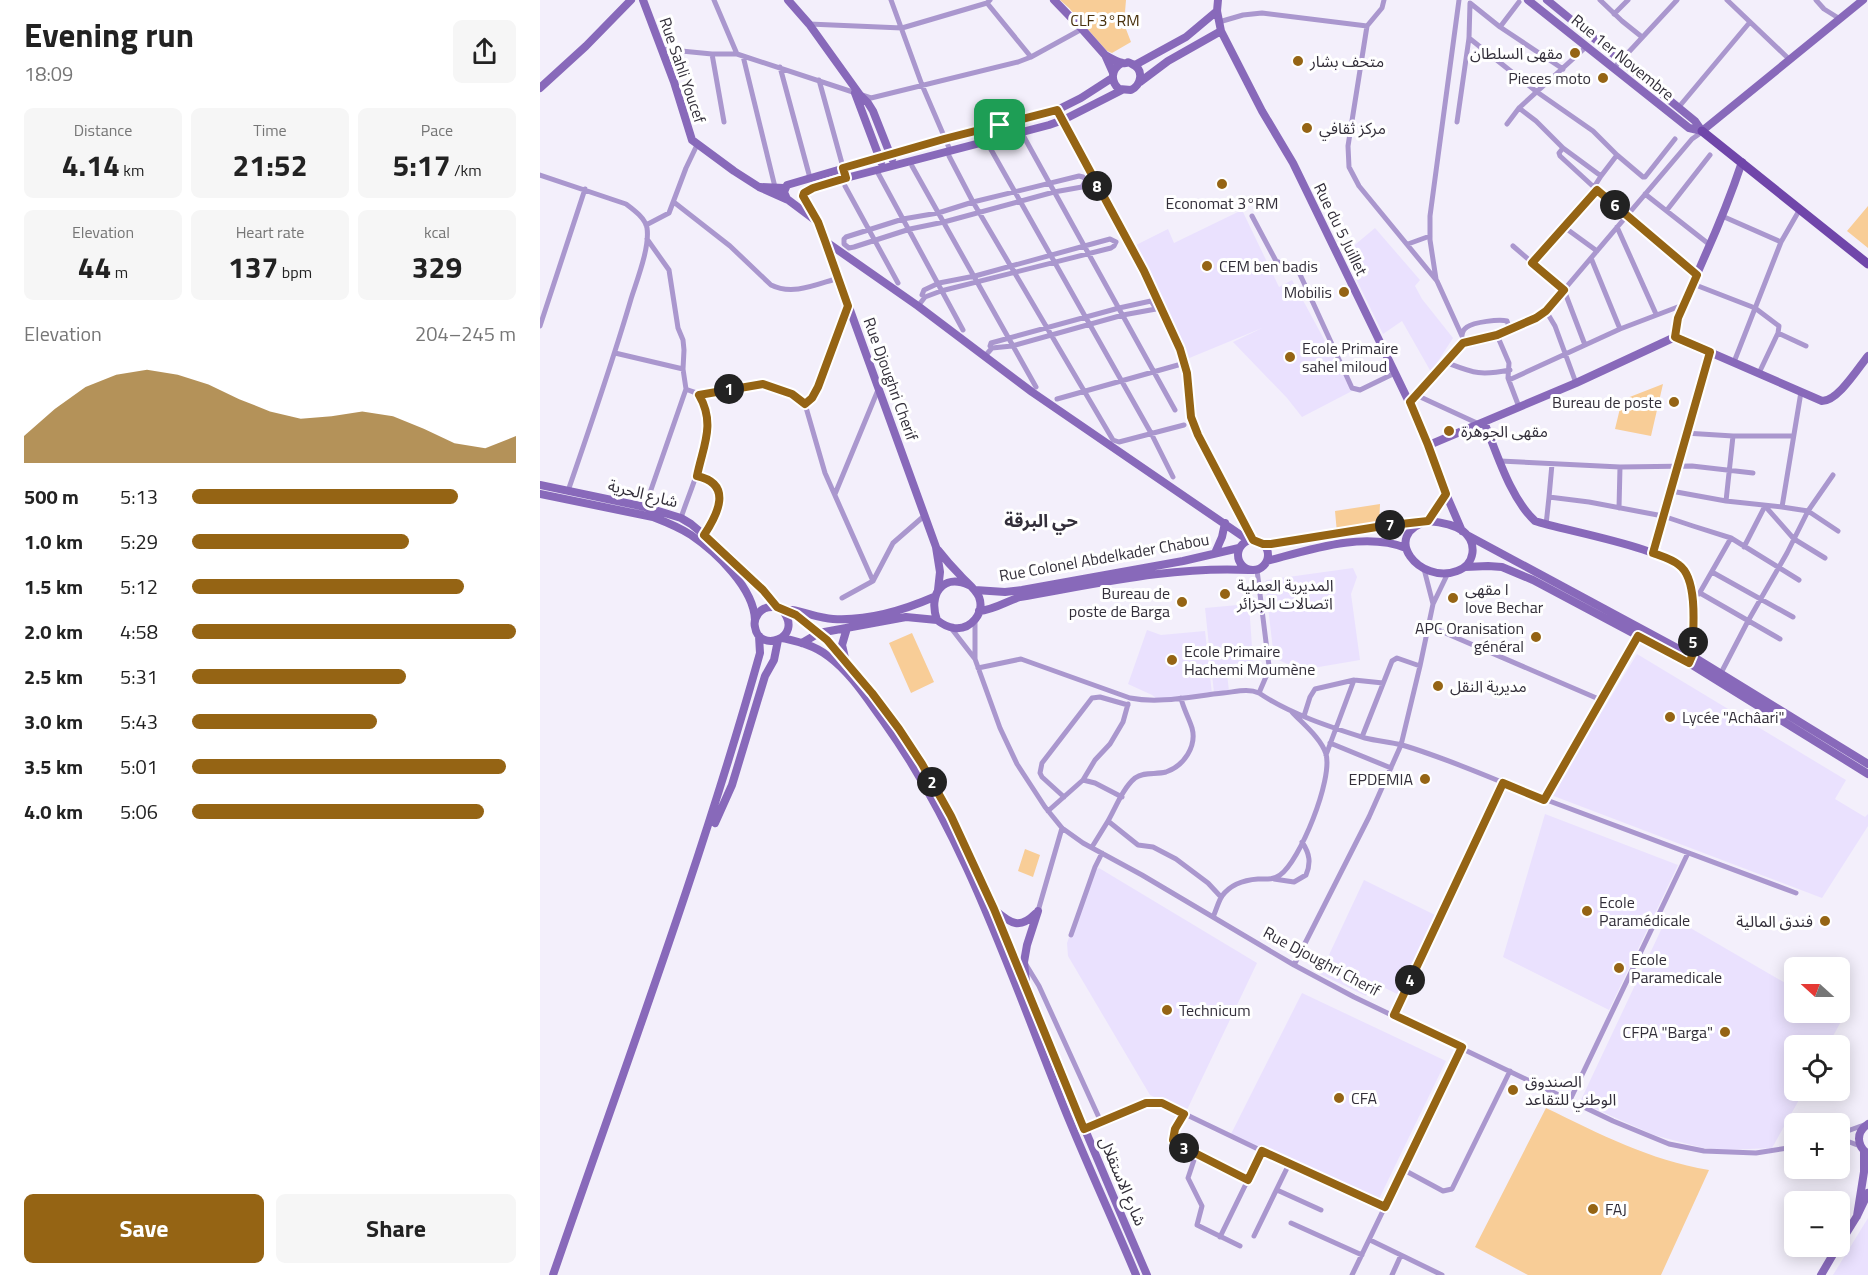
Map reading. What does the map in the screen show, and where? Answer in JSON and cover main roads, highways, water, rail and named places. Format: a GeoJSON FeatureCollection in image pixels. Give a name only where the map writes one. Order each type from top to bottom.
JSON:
{"type":"FeatureCollection","features":[{"type":"Feature","properties":{"kind":"main road"},"geometry":{"type":"LineString","coordinates":[[540,88],[631,0]]}},
{"type":"Feature","properties":{"kind":"main road","name":"Rue Sahli Youcef"},"geometry":{"type":"LineString","coordinates":[[643,0],[674,82],[690,137],[721,163],[759,187],[789,201],[818,222]]}},
{"type":"Feature","properties":{"kind":"main road"},"geometry":{"type":"LineString","coordinates":[[788,0],[809,24],[852,84],[879,158],[880,171]]}},
{"type":"Feature","properties":{"kind":"main road"},"geometry":{"type":"LineString","coordinates":[[1054,0],[1105,55],[1116,87],[1122,90],[1131,90],[1168,61],[1220,26]]}},
{"type":"Feature","properties":{"kind":"main road","name":"Rue du 5 Juillet"},"geometry":{"type":"LineString","coordinates":[[1218,0],[1217,11],[1220,26],[1262,111],[1293,163],[1395,373],[1413,398],[1446,494],[1465,533]]}},
{"type":"Feature","properties":{"kind":"main road","name":"Rue 1er Novembre"},"geometry":{"type":"LineString","coordinates":[[1547,0],[1695,121],[1702,131],[1868,264]]}},
{"type":"Feature","properties":{"kind":"main road"},"geometry":{"type":"LineString","coordinates":[[1702,131],[1863,0]]}},
{"type":"Feature","properties":{"kind":"main road","name":"Rue 1er Novembre"},"geometry":{"type":"LineString","coordinates":[[1524,1],[1689,128],[1702,131]]}},
{"type":"Feature","properties":{"kind":"main road"},"geometry":{"type":"LineString","coordinates":[[1135,65],[1186,37],[1217,11]]}},
{"type":"Feature","properties":{"kind":"main road"},"geometry":{"type":"LineString","coordinates":[[1105,55],[1122,63]]}},
{"type":"Feature","properties":{"kind":"main road"},"geometry":{"type":"LineString","coordinates":[[759,187],[780,188],[790,183],[890,154],[1057,110],[1081,99],[1112,75],[1122,63],[1128,62],[1135,65],[1140,71],[1140,82]]}},
{"type":"Feature","properties":{"kind":"main road"},"geometry":{"type":"LineString","coordinates":[[780,188],[789,201],[799,201],[813,188],[846,182],[894,165],[950,153],[1063,120],[1122,90]]}},
{"type":"Feature","properties":{"kind":"main road"},"geometry":{"type":"LineString","coordinates":[[857,94],[868,103],[873,111],[894,165]]}},
{"type":"Feature","properties":{"kind":"main road"},"geometry":{"type":"LineString","coordinates":[[1057,110],[1144,271],[1168,322],[1185,363],[1191,417],[1250,540]]}},
{"type":"Feature","properties":{"kind":"main road"},"geometry":{"type":"LineString","coordinates":[[1675,337],[1678,318],[1722,216],[1742,162]]}},
{"type":"Feature","properties":{"kind":"main road"},"geometry":{"type":"LineString","coordinates":[[795,182],[802,186],[804,194]]}},
{"type":"Feature","properties":{"kind":"main road","name":"Rue Djoughri Cherif"},"geometry":{"type":"LineString","coordinates":[[804,194],[818,222],[839,278],[936,547]]}},
{"type":"Feature","properties":{"kind":"main road"},"geometry":{"type":"LineString","coordinates":[[825,241],[918,306],[1032,392],[1250,540],[1271,544],[1383,526],[1441,522],[1465,533],[1690,660],[1868,774]]}},
{"type":"Feature","properties":{"kind":"main road"},"geometry":{"type":"LineString","coordinates":[[1428,445],[1576,383],[1675,337],[1812,398],[1828,401],[1839,392],[1868,356]]}},
{"type":"Feature","properties":{"kind":"main road"},"geometry":{"type":"LineString","coordinates":[[1653,553],[1685,433],[1710,352]]}},
{"type":"Feature","properties":{"kind":"main road"},"geometry":{"type":"LineString","coordinates":[[1481,423],[1515,493],[1527,513],[1535,521],[1653,553],[1680,565],[1686,573],[1694,603],[1690,660]]}},
{"type":"Feature","properties":{"kind":"main road","name":"شارع الحرية"},"geometry":{"type":"LineString","coordinates":[[540,485],[645,507],[681,518],[704,535],[780,609]]}},
{"type":"Feature","properties":{"kind":"main road","name":"شارع الحرية"},"geometry":{"type":"LineString","coordinates":[[540,494],[653,517],[692,536],[732,572],[751,603],[754,621]]}},
{"type":"Feature","properties":{"kind":"main road"},"geometry":{"type":"LineString","coordinates":[[1446,494],[1425,522],[1410,531],[1406,541],[1406,548],[1413,561],[1424,569],[1448,573],[1465,567],[1502,567],[1564,596],[1638,636],[1720,673],[1868,764]]}},
{"type":"Feature","properties":{"kind":"main road"},"geometry":{"type":"LineString","coordinates":[[1215,553],[1225,523]]}},
{"type":"Feature","properties":{"kind":"main road"},"geometry":{"type":"LineString","coordinates":[[1465,533],[1472,543],[1473,550],[1470,562],[1465,567]]}},
{"type":"Feature","properties":{"kind":"main road"},"geometry":{"type":"LineString","coordinates":[[1250,540],[1239,548],[1237,555],[1243,567],[1253,570],[1263,566],[1267,561],[1326,546],[1357,542],[1388,542],[1406,548]]}},
{"type":"Feature","properties":{"kind":"main road"},"geometry":{"type":"LineString","coordinates":[[1263,544],[1267,551],[1267,561]]}},
{"type":"Feature","properties":{"kind":"main road"},"geometry":{"type":"LineString","coordinates":[[802,643],[819,633],[906,617],[937,620],[951,628],[964,627],[977,615],[979,596],[936,547]]}},
{"type":"Feature","properties":{"kind":"main road"},"geometry":{"type":"LineString","coordinates":[[936,547],[940,572],[933,605],[937,620]]}},
{"type":"Feature","properties":{"kind":"main road","name":"Rue Colonel Abdelkader Chabou"},"geometry":{"type":"LineString","coordinates":[[972,587],[1005,592],[1022,590],[1183,561],[1239,548]]}},
{"type":"Feature","properties":{"kind":"main road","name":"Rue Colonel Abdelkader Chabou"},"geometry":{"type":"LineString","coordinates":[[977,615],[1020,597],[1181,570],[1253,570]]}},
{"type":"Feature","properties":{"kind":"main road"},"geometry":{"type":"LineString","coordinates":[[553,1275],[732,754],[760,653],[759,636],[754,626],[756,616],[763,609],[780,609],[841,619],[900,610],[936,593],[950,582],[963,582],[972,587]]}},
{"type":"Feature","properties":{"kind":"main road"},"geometry":{"type":"LineString","coordinates":[[696,864],[732,785],[765,676],[774,660],[780,639],[787,632],[789,625],[780,609]]}},
{"type":"Feature","properties":{"kind":"main road","name":"شارع الاستقلال"},"geometry":{"type":"LineString","coordinates":[[780,609],[796,615],[819,633],[846,661],[899,729],[951,816],[994,909],[1084,1129],[1147,1275]]}},
{"type":"Feature","properties":{"kind":"main road"},"geometry":{"type":"LineString","coordinates":[[846,661],[842,645],[847,628]]}},
{"type":"Feature","properties":{"kind":"main road"},"geometry":{"type":"LineString","coordinates":[[759,636],[768,641],[780,639]]}},
{"type":"Feature","properties":{"kind":"main road","name":"شارع الاستقلال"},"geometry":{"type":"LineString","coordinates":[[780,639],[818,649],[855,683],[892,734],[941,814],[986,912],[1070,1122],[1136,1275]]}},
{"type":"Feature","properties":{"kind":"main road"},"geometry":{"type":"LineString","coordinates":[[994,909],[1006,919],[1017,924],[1026,923],[1038,911],[1024,962],[1027,991]]}},
{"type":"Feature","properties":{"kind":"main road"},"geometry":{"type":"LineString","coordinates":[[1857,1216],[1865,1154],[1858,1141],[1860,1132],[1867,1124]]}},
{"type":"Feature","properties":{"kind":"main road"},"geometry":{"type":"LineString","coordinates":[[1850,1228],[1868,1193]]}},
{"type":"Feature","properties":{"kind":"main road"},"geometry":{"type":"LineString","coordinates":[[1821,1275],[1832,1257]]}},
{"type":"Feature","properties":{"kind":"place","name":"مقهى السلطان"},"geometry":{"type":"Point","coordinates":[1575,53]}},
{"type":"Feature","properties":{"kind":"place","name":"متحف بشار"},"geometry":{"type":"Point","coordinates":[1298,61]}},
{"type":"Feature","properties":{"kind":"place","name":"Pieces moto"},"geometry":{"type":"Point","coordinates":[1603,78]}},
{"type":"Feature","properties":{"kind":"place","name":"مركز ثقافي"},"geometry":{"type":"Point","coordinates":[1307,128]}},
{"type":"Feature","properties":{"kind":"place","name":"Economat 3°RM"},"geometry":{"type":"Point","coordinates":[1222,184]}},
{"type":"Feature","properties":{"kind":"place","name":"CEM ben badis"},"geometry":{"type":"Point","coordinates":[1207,266]}},
{"type":"Feature","properties":{"kind":"place","name":"Mobilis"},"geometry":{"type":"Point","coordinates":[1344,292]}},
{"type":"Feature","properties":{"kind":"place","name":"Ecole Primaire sahel miloud"},"geometry":{"type":"Point","coordinates":[1290,357]}},
{"type":"Feature","properties":{"kind":"place","name":"Bureau de poste"},"geometry":{"type":"Point","coordinates":[1674,402]}},
{"type":"Feature","properties":{"kind":"place","name":"مقهى الجوهرة"},"geometry":{"type":"Point","coordinates":[1449,431]}},
{"type":"Feature","properties":{"kind":"place","name":"المديرية العملية اتصالات الجزائر"},"geometry":{"type":"Point","coordinates":[1225,594]}},
{"type":"Feature","properties":{"kind":"place","name":"مقهى I love Bechar"},"geometry":{"type":"Point","coordinates":[1453,598]}},
{"type":"Feature","properties":{"kind":"place","name":"Bureau de poste de Barga"},"geometry":{"type":"Point","coordinates":[1182,602]}},
{"type":"Feature","properties":{"kind":"place","name":"APC Oranisation général"},"geometry":{"type":"Point","coordinates":[1536,637]}},
{"type":"Feature","properties":{"kind":"place","name":"Ecole Primaire Hachemi Moumène"},"geometry":{"type":"Point","coordinates":[1172,660]}},
{"type":"Feature","properties":{"kind":"place","name":"مديرية النقل"},"geometry":{"type":"Point","coordinates":[1438,686]}},
{"type":"Feature","properties":{"kind":"place","name":"Lycée \"Achâari\""},"geometry":{"type":"Point","coordinates":[1670,717]}},
{"type":"Feature","properties":{"kind":"place","name":"EPDEMIA"},"geometry":{"type":"Point","coordinates":[1425,779]}},
{"type":"Feature","properties":{"kind":"place","name":"Ecole Paramédicale"},"geometry":{"type":"Point","coordinates":[1587,911]}},
{"type":"Feature","properties":{"kind":"place","name":"فندق المالية"},"geometry":{"type":"Point","coordinates":[1825,921]}},
{"type":"Feature","properties":{"kind":"place","name":"Ecole Paramedicale"},"geometry":{"type":"Point","coordinates":[1619,968]}},
{"type":"Feature","properties":{"kind":"place","name":"Technicum"},"geometry":{"type":"Point","coordinates":[1167,1010]}},
{"type":"Feature","properties":{"kind":"place","name":"CFPA \"Barga\""},"geometry":{"type":"Point","coordinates":[1725,1032]}},
{"type":"Feature","properties":{"kind":"place","name":"الصندوق الوطني للتقاعد"},"geometry":{"type":"Point","coordinates":[1513,1090]}},
{"type":"Feature","properties":{"kind":"place","name":"CFA"},"geometry":{"type":"Point","coordinates":[1339,1098]}},
{"type":"Feature","properties":{"kind":"place","name":"FAJ"},"geometry":{"type":"Point","coordinates":[1593,1209]}},
{"type":"Feature","properties":{"kind":"district","name":"حي البرقة"},"geometry":{"type":"Point","coordinates":[1041,521]}},
{"type":"Feature","properties":{"kind":"park label","name":"CLF 3°RM"},"geometry":{"type":"Point","coordinates":[1105,20]}}]}
